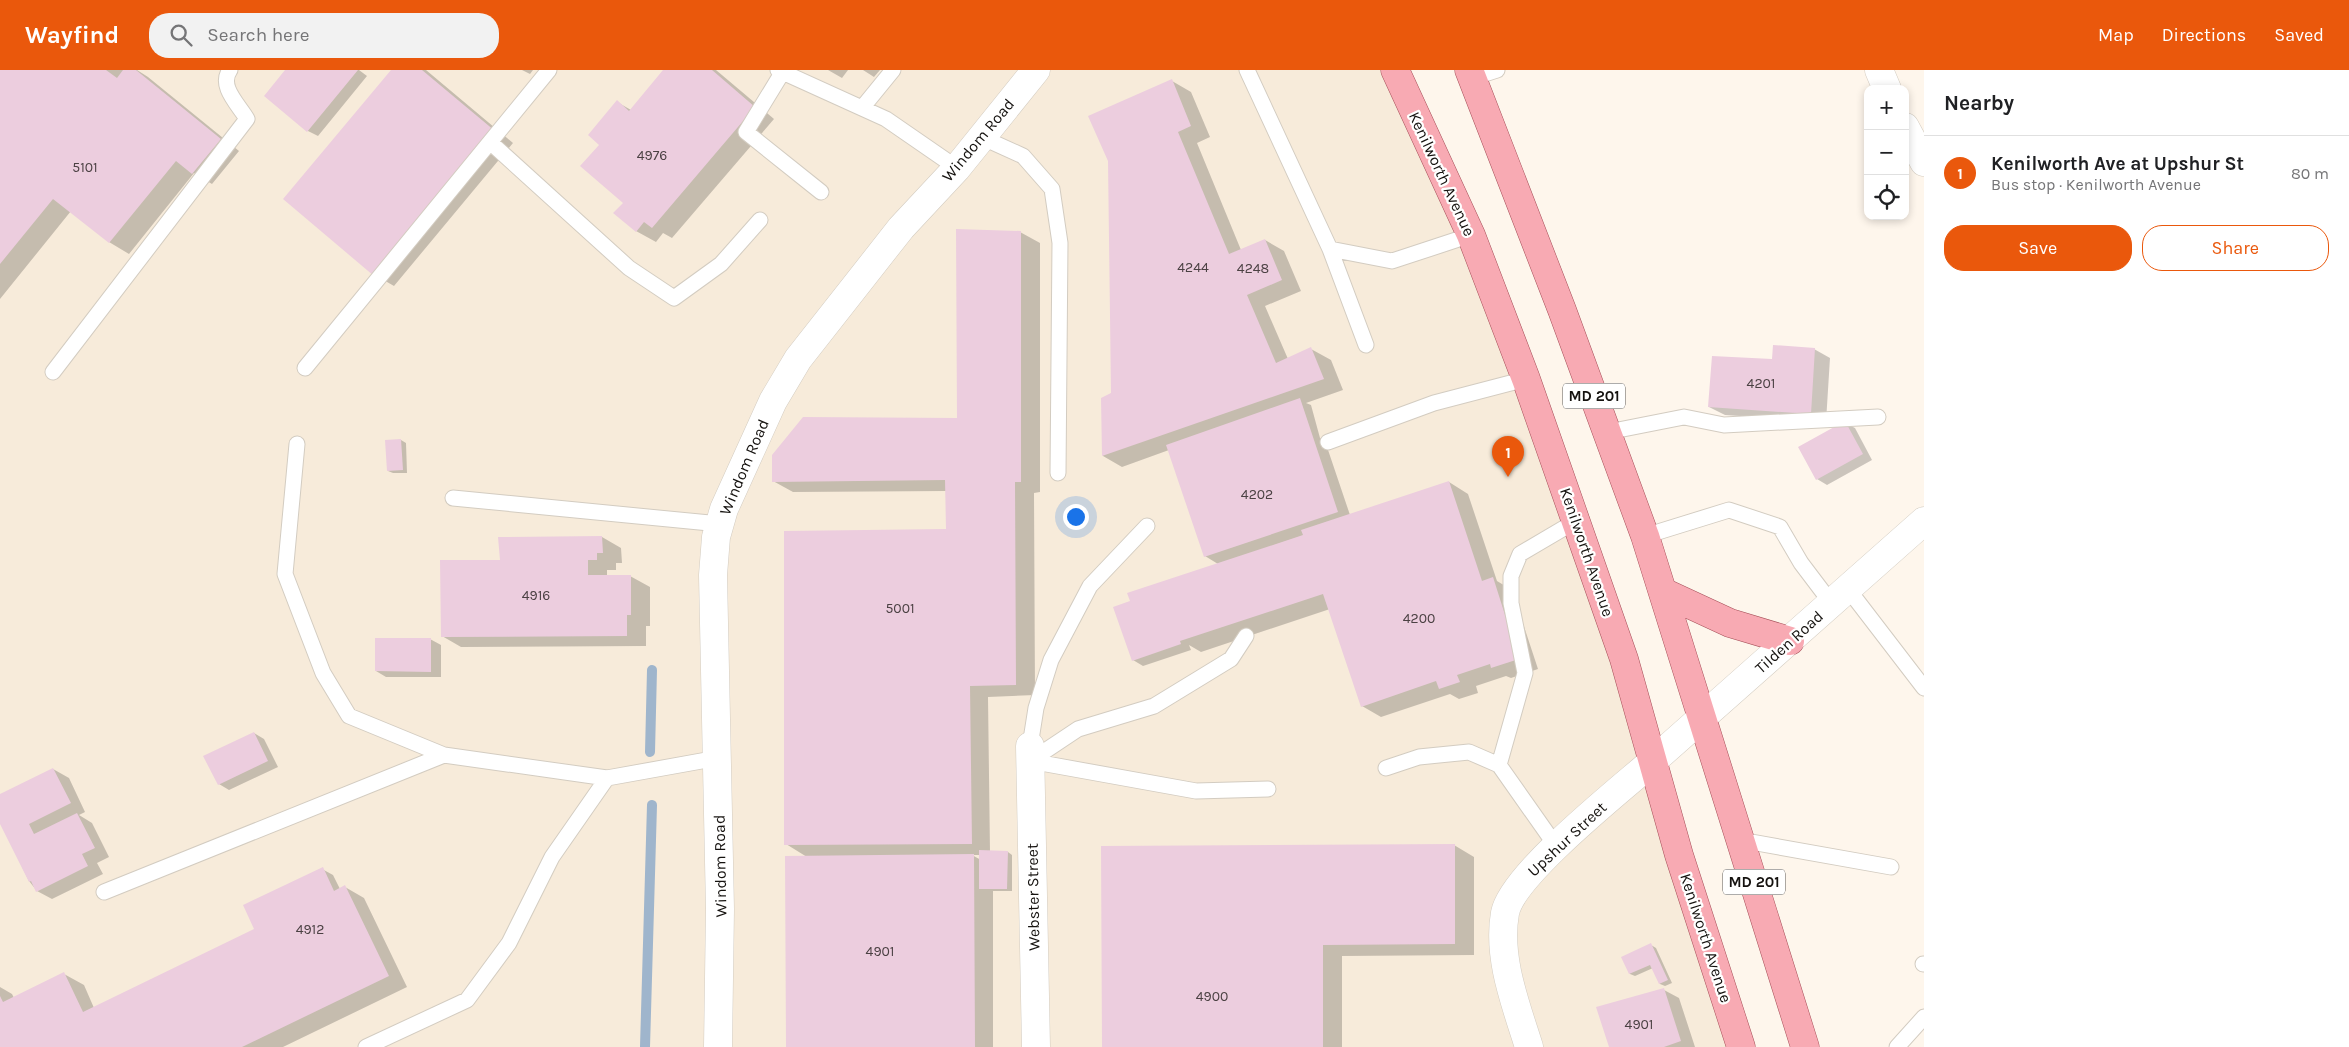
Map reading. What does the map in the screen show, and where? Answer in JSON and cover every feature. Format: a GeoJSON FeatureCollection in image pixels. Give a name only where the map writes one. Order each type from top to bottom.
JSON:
{"type":"FeatureCollection","features":[{"type":"Feature","properties":{"kind":"main road","name":"Kenilworth Avenue"},"geometry":{"type":"LineString","coordinates":[[1394,70],[1471,235],[1526,378],[1624,659],[1680,854],[1741,1047]]}},
{"type":"Feature","properties":{"kind":"main road","name":"MD 201"},"geometry":{"type":"LineString","coordinates":[[1479,73],[1645,536],[1805,1047]]}},
{"type":"Feature","properties":{"kind":"main road"},"geometry":{"type":"LineString","coordinates":[[1663,592],[1730,623],[1790,641]]}},
{"type":"Feature","properties":{"kind":"street","name":"Windom Road"},"geometry":{"type":"LineString","coordinates":[[718,1047],[720,909],[713,575],[720,524],[743,464],[773,401],[798,359],[901,228],[956,168],[1036,70]]}},
{"type":"Feature","properties":{"kind":"street"},"geometry":{"type":"LineString","coordinates":[[1907,130],[1924,162]]}},
{"type":"Feature","properties":{"kind":"street","name":"Tilden Road"},"geometry":{"type":"LineString","coordinates":[[1653,761],[1924,521]]}},
{"type":"Feature","properties":{"kind":"street","name":"Webster Street"},"geometry":{"type":"LineString","coordinates":[[1030,754],[1036,1047]]}},
{"type":"Feature","properties":{"kind":"street","name":"Upshur Street"},"geometry":{"type":"LineString","coordinates":[[1529,1047],[1510,986],[1503,948],[1505,911],[1524,880],[1556,846],[1653,761]]}},
{"type":"Feature","properties":{"kind":"lane"},"geometry":{"type":"LineString","coordinates":[[53,372],[247,119],[227,90],[226,74],[230,70]]}},
{"type":"Feature","properties":{"kind":"lane"},"geometry":{"type":"LineString","coordinates":[[305,368],[549,70]]}},
{"type":"Feature","properties":{"kind":"lane"},"geometry":{"type":"LineString","coordinates":[[862,108],[893,70]]}},
{"type":"Feature","properties":{"kind":"lane"},"geometry":{"type":"LineString","coordinates":[[1247,70],[1330,249],[1366,345]]}},
{"type":"Feature","properties":{"kind":"lane"},"geometry":{"type":"LineString","coordinates":[[822,192],[746,132],[780,71],[886,119],[956,168]]}},
{"type":"Feature","properties":{"kind":"lane"},"geometry":{"type":"LineString","coordinates":[[981,137],[1024,156],[1052,189],[1060,243],[1058,472]]}},
{"type":"Feature","properties":{"kind":"lane"},"geometry":{"type":"LineString","coordinates":[[490,142],[629,268],[674,298],[722,264],[760,220]]}},
{"type":"Feature","properties":{"kind":"lane"},"geometry":{"type":"LineString","coordinates":[[1330,249],[1392,262],[1471,235]]}},
{"type":"Feature","properties":{"kind":"lane"},"geometry":{"type":"LineString","coordinates":[[1328,442],[1434,403],[1526,378]]}},
{"type":"Feature","properties":{"kind":"lane"},"geometry":{"type":"LineString","coordinates":[[1608,432],[1684,418],[1724,425],[1878,417]]}},
{"type":"Feature","properties":{"kind":"lane"},"geometry":{"type":"LineString","coordinates":[[297,444],[285,574],[323,673],[349,716],[444,755],[607,778],[718,758]]}},
{"type":"Feature","properties":{"kind":"lane"},"geometry":{"type":"LineString","coordinates":[[453,498],[720,524]]}},
{"type":"Feature","properties":{"kind":"lane"},"geometry":{"type":"LineString","coordinates":[[1645,536],[1729,510],[1780,527],[1801,563],[1840,596],[1924,688]]}},
{"type":"Feature","properties":{"kind":"lane"},"geometry":{"type":"LineString","coordinates":[[1498,765],[1525,673],[1511,603],[1511,576],[1520,554],[1576,521]]}},
{"type":"Feature","properties":{"kind":"lane"},"geometry":{"type":"LineString","coordinates":[[1030,754],[1036,708],[1051,660],[1090,586],[1147,526]]}},
{"type":"Feature","properties":{"kind":"lane"},"geometry":{"type":"LineString","coordinates":[[1030,754],[1078,730],[1154,706],[1231,659],[1246,636]]}},
{"type":"Feature","properties":{"kind":"lane"},"geometry":{"type":"LineString","coordinates":[[1386,768],[1420,757],[1470,752],[1498,765],[1556,846]]}},
{"type":"Feature","properties":{"kind":"lane"},"geometry":{"type":"LineString","coordinates":[[1030,754],[1196,791],[1268,789]]}},
{"type":"Feature","properties":{"kind":"lane"},"geometry":{"type":"LineString","coordinates":[[104,892],[444,755]]}},
{"type":"Feature","properties":{"kind":"lane"},"geometry":{"type":"LineString","coordinates":[[366,1047],[467,1000],[509,943],[552,858],[607,778]]}},
{"type":"Feature","properties":{"kind":"lane"},"geometry":{"type":"LineString","coordinates":[[1740,840],[1891,867]]}},
{"type":"Feature","properties":{"kind":"lane"},"geometry":{"type":"LineString","coordinates":[[1897,1047],[1924,1017]]}},
{"type":"Feature","properties":{"kind":"shaded area"},"geometry":{"type":"Polygon","coordinates":[[[0,70],[1394,70],[1471,235],[1741,1047],[0,1047],[0,70]]]}},
{"type":"Feature","properties":{"kind":"building"},"geometry":{"type":"Polygon","coordinates":[[[0,70],[106,70],[117,78],[123,70],[136,70],[221,139],[192,174],[176,161],[109,243],[53,199],[0,264],[0,70]]]}},
{"type":"Feature","properties":{"kind":"building"},"geometry":{"type":"Polygon","coordinates":[[[285,70],[358,70],[307,132],[264,96],[285,70]]]}},
{"type":"Feature","properties":{"kind":"building"},"geometry":{"type":"Polygon","coordinates":[[[391,70],[422,70],[495,131],[374,276],[283,199],[391,70]]]}},
{"type":"Feature","properties":{"kind":"building"},"geometry":{"type":"Polygon","coordinates":[[[663,70],[712,70],[755,107],[652,228],[644,222],[636,232],[613,213],[623,203],[580,166],[599,145],[588,135],[617,100],[629,111],[663,70]]]}},
{"type":"Feature","properties":{"kind":"building"},"geometry":{"type":"Polygon","coordinates":[[[1172,79],[1191,126],[1178,132],[1229,254],[1265,239],[1282,280],[1247,295],[1276,363],[1311,347],[1324,379],[1102,456],[1101,398],[1111,393],[1108,161],[1088,116],[1172,79]]]}},
{"type":"Feature","properties":{"kind":"building"},"geometry":{"type":"Polygon","coordinates":[[[956,229],[1021,231],[1021,482],[1015,482],[1016,685],[970,686],[972,844],[784,845],[784,531],[946,529],[945,480],[772,482],[772,455],[803,417],[957,418],[956,229]]]}},
{"type":"Feature","properties":{"kind":"building"},"geometry":{"type":"Polygon","coordinates":[[[1773,345],[1815,348],[1811,414],[1708,407],[1712,356],[1772,359],[1773,345]]]}},
{"type":"Feature","properties":{"kind":"building"},"geometry":{"type":"Polygon","coordinates":[[[1300,398],[1338,512],[1204,557],[1166,445],[1300,398]]]}},
{"type":"Feature","properties":{"kind":"building"},"geometry":{"type":"Polygon","coordinates":[[[1845,421],[1863,454],[1816,480],[1798,447],[1845,421]]]}},
{"type":"Feature","properties":{"kind":"building"},"geometry":{"type":"Polygon","coordinates":[[[401,439],[403,470],[387,471],[385,440],[401,439]]]}},
{"type":"Feature","properties":{"kind":"building"},"geometry":{"type":"Polygon","coordinates":[[[1449,481],[1482,581],[1493,577],[1519,659],[1491,668],[1490,664],[1457,675],[1460,682],[1439,689],[1436,681],[1361,707],[1323,594],[1180,641],[1181,644],[1132,661],[1113,607],[1130,601],[1127,593],[1303,535],[1301,530],[1449,481]]]}},
{"type":"Feature","properties":{"kind":"building"},"geometry":{"type":"Polygon","coordinates":[[[602,536],[603,553],[597,553],[597,560],[588,560],[588,575],[631,575],[631,615],[627,615],[627,636],[441,637],[440,560],[500,560],[498,537],[602,536]]]}},
{"type":"Feature","properties":{"kind":"building"},"geometry":{"type":"Polygon","coordinates":[[[375,638],[431,638],[431,672],[375,671],[375,638]]]}},
{"type":"Feature","properties":{"kind":"building"},"geometry":{"type":"Polygon","coordinates":[[[254,732],[268,761],[218,785],[203,756],[254,732]]]}},
{"type":"Feature","properties":{"kind":"building"},"geometry":{"type":"Polygon","coordinates":[[[53,768],[71,803],[29,824],[34,834],[77,813],[95,848],[82,854],[88,866],[36,892],[31,881],[29,882],[0,824],[0,794],[53,768]]]}},
{"type":"Feature","properties":{"kind":"building"},"geometry":{"type":"Polygon","coordinates":[[[1455,844],[1455,944],[1323,945],[1323,1047],[1102,1047],[1101,846],[1455,844]]]}},
{"type":"Feature","properties":{"kind":"building"},"geometry":{"type":"Polygon","coordinates":[[[979,850],[1008,851],[1007,889],[979,889],[979,850]]]}},
{"type":"Feature","properties":{"kind":"building"},"geometry":{"type":"Polygon","coordinates":[[[974,854],[975,1047],[786,1047],[785,856],[974,854]]]}},
{"type":"Feature","properties":{"kind":"building"},"geometry":{"type":"Polygon","coordinates":[[[323,867],[334,891],[345,885],[389,976],[242,1047],[0,1047],[0,996],[3,1002],[64,972],[83,1012],[254,929],[243,905],[323,867]]]}},
{"type":"Feature","properties":{"kind":"building"},"geometry":{"type":"Polygon","coordinates":[[[1651,943],[1668,980],[1659,984],[1650,965],[1629,974],[1621,957],[1651,943]]]}},
{"type":"Feature","properties":{"kind":"building"},"geometry":{"type":"Polygon","coordinates":[[[1664,988],[1681,1041],[1664,1047],[1609,1047],[1596,1007],[1664,988]]]}},
{"type":"Feature","properties":{"kind":"waterway"},"geometry":{"type":"LineString","coordinates":[[650,752],[652,670]]}},
{"type":"Feature","properties":{"kind":"waterway"},"geometry":{"type":"LineString","coordinates":[[645,1047],[652,805]]}},
{"type":"Feature","properties":{"kind":"place","name":"Kenilworth Ave at Upshur St"},"geometry":{"type":"Point","coordinates":[1508,477]}}]}
